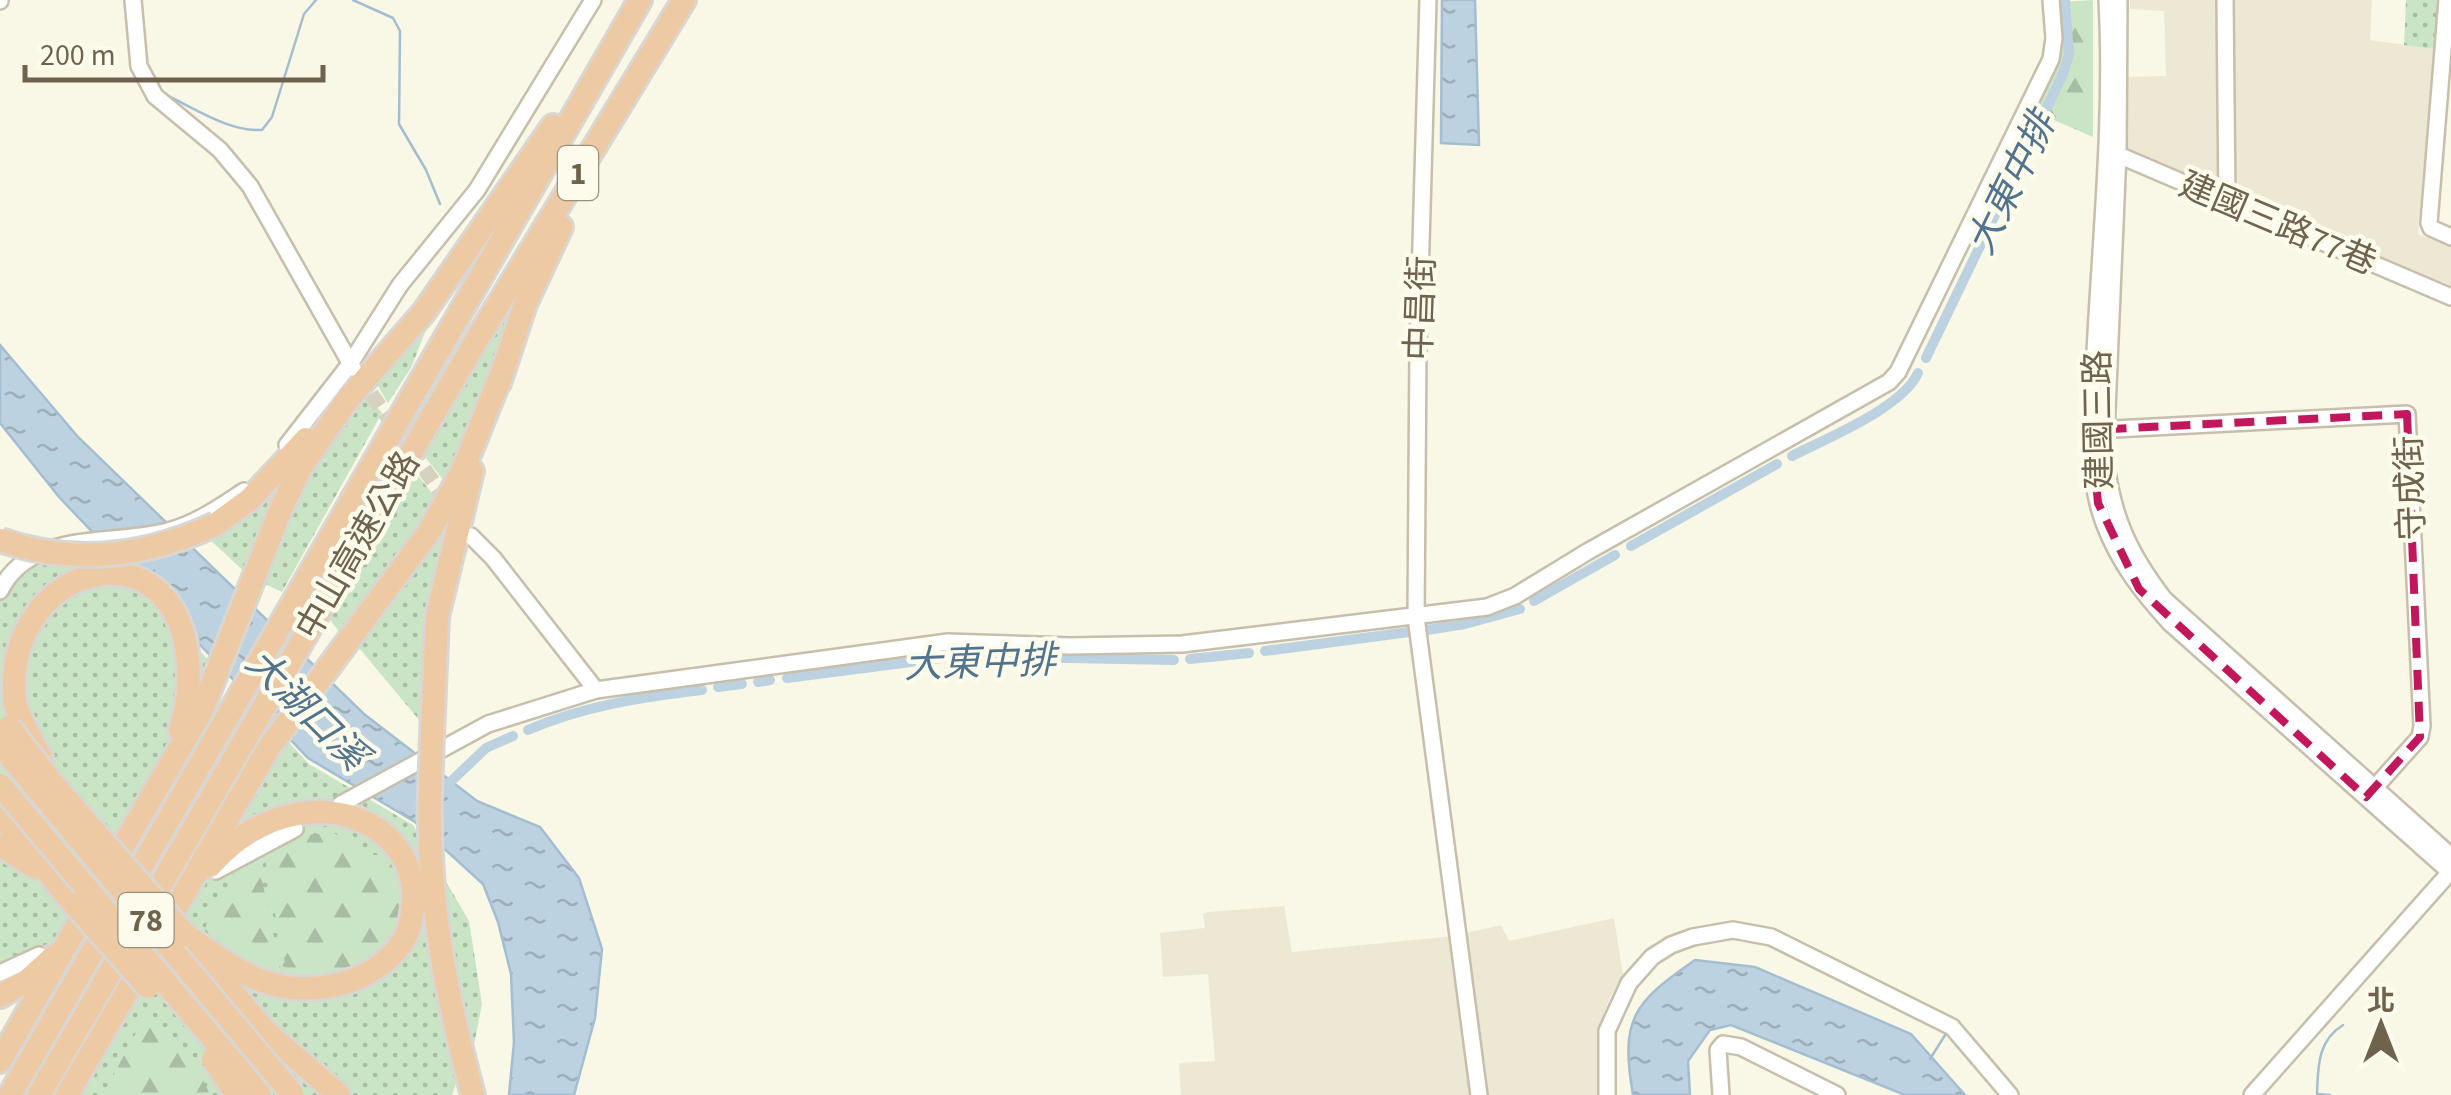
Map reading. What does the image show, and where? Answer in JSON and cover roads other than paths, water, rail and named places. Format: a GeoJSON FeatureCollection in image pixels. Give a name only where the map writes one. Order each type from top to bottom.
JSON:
{"type":"FeatureCollection","features":[{"type":"Feature","properties":{"kind":"highway"},"geometry":{"type":"LineString","coordinates":[[473,1095],[456,1032],[433,905],[429,832],[437,617],[454,540],[525,304],[553,242],[668,39],[684,0]]}},
{"type":"Feature","properties":{"kind":"highway","name":"中山高速公路"},"geometry":{"type":"LineString","coordinates":[[39,1095],[473,346],[684,0]]}},
{"type":"Feature","properties":{"kind":"highway"},"geometry":{"type":"LineString","coordinates":[[0,540],[62,555],[115,555],[171,543],[216,524],[250,499],[348,399],[424,312],[639,2]]}},
{"type":"Feature","properties":{"kind":"highway","name":"中山高速公路"},"geometry":{"type":"LineString","coordinates":[[10,1095],[639,2]]}},
{"type":"Feature","properties":{"kind":"highway"},"geometry":{"type":"LineString","coordinates":[[67,1095],[268,749],[431,529],[463,470],[503,370]]}},
{"type":"Feature","properties":{"kind":"highway"},"geometry":{"type":"LineString","coordinates":[[0,996],[28,980],[48,954],[160,784],[253,580],[280,510],[301,467],[348,399]]}},
{"type":"Feature","properties":{"kind":"highway"},"geometry":{"type":"LineString","coordinates":[[87,822],[41,758],[14,700],[9,668],[13,640],[26,608],[41,593],[88,572],[120,575],[155,592],[176,615],[186,643],[194,710]]}},
{"type":"Feature","properties":{"kind":"highway"},"geometry":{"type":"LineString","coordinates":[[0,710],[51,782],[218,979],[265,1031],[338,1095]]}},
{"type":"Feature","properties":{"kind":"highway","name":"78"},"geometry":{"type":"LineString","coordinates":[[0,744],[293,1095]]}},
{"type":"Feature","properties":{"kind":"highway","name":"78"},"geometry":{"type":"LineString","coordinates":[[0,785],[260,1095]]}},
{"type":"Feature","properties":{"kind":"highway"},"geometry":{"type":"LineString","coordinates":[[182,896],[223,850],[263,825],[300,814],[336,812],[346,806],[387,834],[410,870],[414,896],[412,920],[404,941],[366,974],[331,987],[285,987],[256,979],[185,936]]}},
{"type":"Feature","properties":{"kind":"highway"},"geometry":{"type":"LineString","coordinates":[[0,814],[77,913]]}},
{"type":"Feature","properties":{"kind":"highway"},"geometry":{"type":"LineString","coordinates":[[0,845],[46,876],[214,1060],[237,1095]]}},
{"type":"Feature","properties":{"kind":"highway"},"geometry":{"type":"LineString","coordinates":[[0,1061],[77,913]]}},
{"type":"Feature","properties":{"kind":"highway"},"geometry":{"type":"LineString","coordinates":[[77,1095],[132,981]]}},
{"type":"Feature","properties":{"kind":"highway"},"geometry":{"type":"LineString","coordinates":[[214,1060],[224,1095]]}},
{"type":"Feature","properties":{"kind":"street"},"geometry":{"type":"LineString","coordinates":[[133,0],[138,66],[155,96],[220,150],[250,186],[353,368]]}},
{"type":"Feature","properties":{"kind":"street"},"geometry":{"type":"LineString","coordinates":[[0,591],[30,556],[93,540],[137,538],[173,530],[213,511],[250,486],[353,368],[400,286],[477,190],[593,0]]}},
{"type":"Feature","properties":{"kind":"street","name":"中昌街"},"geometry":{"type":"LineString","coordinates":[[1428,0],[1418,348],[1416,617],[1480,1095]]}},
{"type":"Feature","properties":{"kind":"street"},"geometry":{"type":"LineString","coordinates":[[346,806],[441,747],[488,724],[596,690],[948,642],[1182,644],[1487,607],[1515,596],[1889,382],[1905,361],[2051,59],[2051,0]]}},
{"type":"Feature","properties":{"kind":"street","name":"建國三路"},"geometry":{"type":"LineString","coordinates":[[2106,0],[2112,152]]}},
{"type":"Feature","properties":{"kind":"street","name":"建國三路"},"geometry":{"type":"LineString","coordinates":[[2119,0],[2095,485],[2103,521],[2138,589],[2170,623],[2451,856]]}},
{"type":"Feature","properties":{"kind":"street"},"geometry":{"type":"LineString","coordinates":[[2225,0],[2227,202]]}},
{"type":"Feature","properties":{"kind":"street"},"geometry":{"type":"LineString","coordinates":[[2447,0],[2447,50],[2433,149],[2430,223],[2431,228],[2451,237]]}},
{"type":"Feature","properties":{"kind":"street"},"geometry":{"type":"LineString","coordinates":[[2433,149],[2451,152]]}},
{"type":"Feature","properties":{"kind":"street","name":"建國三路77巷"},"geometry":{"type":"LineString","coordinates":[[2112,152],[2451,297]]}},
{"type":"Feature","properties":{"kind":"street","name":"守成街"},"geometry":{"type":"LineString","coordinates":[[2098,430],[2407,414],[2422,726],[2420,737],[2370,792]]}},
{"type":"Feature","properties":{"kind":"street"},"geometry":{"type":"LineString","coordinates":[[471,536],[493,558],[596,690]]}},
{"type":"Feature","properties":{"kind":"street","name":"建國三路"},"geometry":{"type":"LineString","coordinates":[[2370,792],[2451,872]]}},
{"type":"Feature","properties":{"kind":"street"},"geometry":{"type":"LineString","coordinates":[[216,871],[295,829]]}},
{"type":"Feature","properties":{"kind":"street"},"geometry":{"type":"LineString","coordinates":[[2252,1095],[2451,872]]}},
{"type":"Feature","properties":{"kind":"street"},"geometry":{"type":"LineString","coordinates":[[1607,1095],[1607,1031],[1629,983],[1652,957],[1671,945],[1693,936],[1733,930],[1771,937],[1952,1028],[2010,1095]]}},
{"type":"Feature","properties":{"kind":"street"},"geometry":{"type":"LineString","coordinates":[[0,973],[48,954]]}},
{"type":"Feature","properties":{"kind":"street"},"geometry":{"type":"LineString","coordinates":[[1720,1095],[1718,1050],[1723,1044],[1741,1047],[1837,1095]]}},
{"type":"Feature","properties":{"kind":"water"},"geometry":{"type":"Polygon","coordinates":[[[1442,0],[1475,0],[1479,145],[1441,143],[1442,0]]]}},
{"type":"Feature","properties":{"kind":"water","name":"大湖口溪"},"geometry":{"type":"Polygon","coordinates":[[[0,345],[78,437],[364,714],[477,801],[540,827],[579,878],[602,949],[595,1018],[574,1095],[509,1095],[514,1042],[511,974],[498,922],[483,884],[415,822],[308,758],[59,497],[0,423],[0,345]]]}},
{"type":"Feature","properties":{"kind":"water"},"geometry":{"type":"Polygon","coordinates":[[[1695,960],[1755,967],[1911,1034],[1965,1095],[1905,1095],[1731,1025],[1710,1030],[1688,1061],[1690,1095],[1633,1095],[1628,1048],[1636,1015],[1657,989],[1695,960]]]}},
{"type":"Feature","properties":{"kind":"waterway"},"geometry":{"type":"LineString","coordinates":[[168,96],[226,124],[262,130],[272,117],[304,14],[316,0]]}},
{"type":"Feature","properties":{"kind":"waterway"},"geometry":{"type":"LineString","coordinates":[[353,0],[393,18],[400,31],[399,124],[426,170],[440,204]]}},
{"type":"Feature","properties":{"kind":"waterway","name":"大東中排"},"geometry":{"type":"LineString","coordinates":[[1926,358],[2063,74],[2069,54],[2065,0]]}},
{"type":"Feature","properties":{"kind":"waterway","name":"大東中排"},"geometry":{"type":"LineString","coordinates":[[1792,456],[1880,410],[1909,386],[1918,373]]}},
{"type":"Feature","properties":{"kind":"waterway","name":"大東中排"},"geometry":{"type":"LineString","coordinates":[[1631,546],[1777,464]]}},
{"type":"Feature","properties":{"kind":"waterway","name":"大東中排"},"geometry":{"type":"LineString","coordinates":[[1534,601],[1615,555]]}},
{"type":"Feature","properties":{"kind":"waterway","name":"大東中排"},"geometry":{"type":"LineString","coordinates":[[1427,630],[1520,609]]}},
{"type":"Feature","properties":{"kind":"waterway","name":"大東中排"},"geometry":{"type":"LineString","coordinates":[[1265,651],[1409,632]]}},
{"type":"Feature","properties":{"kind":"waterway","name":"大東中排"},"geometry":{"type":"LineString","coordinates":[[1190,659],[1249,653]]}},
{"type":"Feature","properties":{"kind":"waterway","name":"大東中排"},"geometry":{"type":"LineString","coordinates":[[787,678],[957,656],[1174,660]]}},
{"type":"Feature","properties":{"kind":"waterway","name":"大東中排"},"geometry":{"type":"LineString","coordinates":[[758,682],[770,680]]}},
{"type":"Feature","properties":{"kind":"waterway","name":"大東中排"},"geometry":{"type":"LineString","coordinates":[[718,687],[742,684]]}},
{"type":"Feature","properties":{"kind":"waterway","name":"大東中排"},"geometry":{"type":"LineString","coordinates":[[528,730],[613,704],[702,690]]}},
{"type":"Feature","properties":{"kind":"waterway","name":"大東中排"},"geometry":{"type":"LineString","coordinates":[[443,789],[486,748],[513,736]]}},
{"type":"Feature","properties":{"kind":"waterway"},"geometry":{"type":"LineString","coordinates":[[1603,1021],[1621,983]]}},
{"type":"Feature","properties":{"kind":"waterway"},"geometry":{"type":"LineString","coordinates":[[2330,1095],[2317,1094],[2319,1065],[2328,1039],[2343,1025]]}},
{"type":"Feature","properties":{"kind":"waterway"},"geometry":{"type":"LineString","coordinates":[[1930,1059],[1947,1032]]}},
{"type":"Feature","properties":{"kind":"waterway"},"geometry":{"type":"LineString","coordinates":[[1600,1049],[1600,1086]]}},
{"type":"Feature","properties":{"kind":"tunnel"},"geometry":{"type":"LineString","coordinates":[[358,375],[451,507]]}}]}
